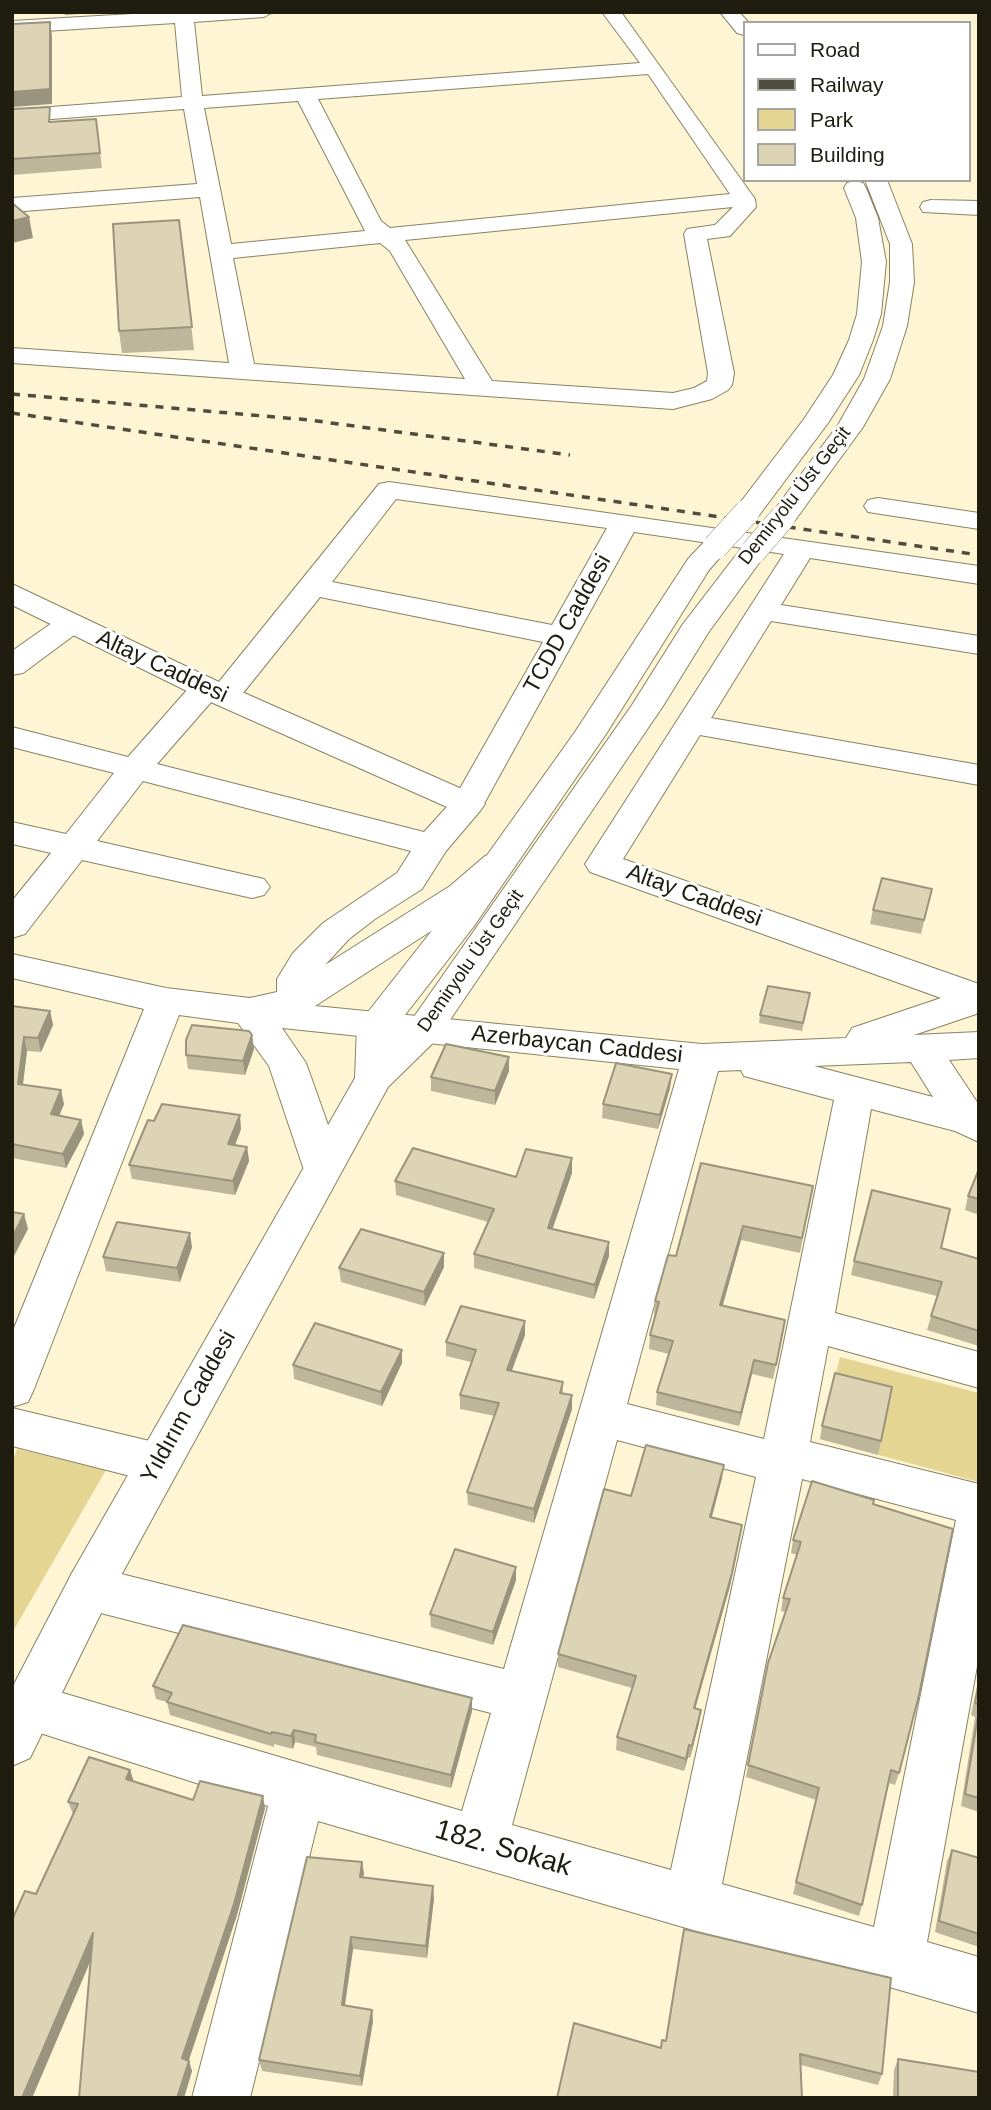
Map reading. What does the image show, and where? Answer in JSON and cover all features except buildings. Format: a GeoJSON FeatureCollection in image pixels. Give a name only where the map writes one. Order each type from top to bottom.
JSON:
{"type":"FeatureCollection","features":[{"type":"Feature","properties":{"kind":"street"},"geometry":{"type":"LineString","coordinates":[[12,27],[133,16],[184,17],[264,12]]}},
{"type":"Feature","properties":{"kind":"street"},"geometry":{"type":"LineString","coordinates":[[12,355],[673,401],[703,394],[719,385],[721,373],[695,234],[722,231],[745,207],[744,199],[611,12]]}},
{"type":"Feature","properties":{"kind":"street"},"geometry":{"type":"LineString","coordinates":[[729,12],[743,28]]}},
{"type":"Feature","properties":{"kind":"street"},"geometry":{"type":"LineString","coordinates":[[184,17],[193,103],[243,371]]}},
{"type":"Feature","properties":{"kind":"street"},"geometry":{"type":"LineString","coordinates":[[12,116],[653,68]]}},
{"type":"Feature","properties":{"kind":"street"},"geometry":{"type":"LineString","coordinates":[[305,94],[372,225],[399,247],[484,389]]}},
{"type":"Feature","properties":{"kind":"street","name":"Demiryolu Üst Geçit"},"geometry":{"type":"LineString","coordinates":[[376,1026],[461,918],[502,860],[590,734],[698,565],[747,512],[815,423],[846,375],[862,340],[869,314],[874,262],[867,218],[852,182]]}},
{"type":"Feature","properties":{"kind":"street","name":"Demiryolu Üst Geçit"},"geometry":{"type":"LineString","coordinates":[[374,1077],[424,1030],[647,706],[694,630],[850,427],[877,379],[895,326],[902,282],[901,244],[877,182]]}},
{"type":"Feature","properties":{"kind":"street"},"geometry":{"type":"LineString","coordinates":[[12,205],[210,190]]}},
{"type":"Feature","properties":{"kind":"street"},"geometry":{"type":"LineString","coordinates":[[222,252],[744,199]]}},
{"type":"Feature","properties":{"kind":"street"},"geometry":{"type":"LineString","coordinates":[[931,207],[979,208]]}},
{"type":"Feature","properties":{"kind":"street"},"geometry":{"type":"LineString","coordinates":[[12,926],[135,769],[215,692],[313,587],[389,490],[979,575]]}},
{"type":"Feature","properties":{"kind":"street"},"geometry":{"type":"LineString","coordinates":[[878,506],[979,521]]}},
{"type":"Feature","properties":{"kind":"street","name":"TCDD Caddesi"},"geometry":{"type":"LineString","coordinates":[[296,1000],[296,979],[306,961],[354,917],[410,881],[432,845],[468,804],[625,522]]}},
{"type":"Feature","properties":{"kind":"street","name":"Altay Caddesi"},"geometry":{"type":"LineString","coordinates":[[802,548],[602,863],[979,998]]}},
{"type":"Feature","properties":{"kind":"street"},"geometry":{"type":"LineString","coordinates":[[313,587],[561,636]]}},
{"type":"Feature","properties":{"kind":"street","name":"Altay Caddesi"},"geometry":{"type":"LineString","coordinates":[[12,593],[70,624],[215,692],[468,804]]}},
{"type":"Feature","properties":{"kind":"street"},"geometry":{"type":"LineString","coordinates":[[762,611],[979,645]]}},
{"type":"Feature","properties":{"kind":"street"},"geometry":{"type":"LineString","coordinates":[[12,666],[70,624]]}},
{"type":"Feature","properties":{"kind":"street"},"geometry":{"type":"LineString","coordinates":[[691,724],[979,775]]}},
{"type":"Feature","properties":{"kind":"street"},"geometry":{"type":"LineString","coordinates":[[12,737],[432,845]]}},
{"type":"Feature","properties":{"kind":"street"},"geometry":{"type":"LineString","coordinates":[[12,832],[252,887]]}},
{"type":"Feature","properties":{"kind":"street"},"geometry":{"type":"LineString","coordinates":[[323,1167],[287,1063],[250,1011],[296,1000],[463,894],[502,860]]}},
{"type":"Feature","properties":{"kind":"street","name":"Azerbaycan Caddesi"},"geometry":{"type":"LineString","coordinates":[[12,966],[166,1001],[376,1026],[712,1057],[979,1045]]}},
{"type":"Feature","properties":{"kind":"street"},"geometry":{"type":"LineString","coordinates":[[820,1052],[979,998]]}},
{"type":"Feature","properties":{"kind":"street"},"geometry":{"type":"LineString","coordinates":[[12,1389],[166,1001]]}},
{"type":"Feature","properties":{"kind":"street"},"geometry":{"type":"LineString","coordinates":[[374,1077],[376,1026]]}},
{"type":"Feature","properties":{"kind":"street"},"geometry":{"type":"LineString","coordinates":[[920,1047],[973,1124]]}},
{"type":"Feature","properties":{"kind":"street"},"geometry":{"type":"LineString","coordinates":[[481,1842],[600,1416],[712,1057],[973,1124]]}},
{"type":"Feature","properties":{"kind":"street","name":"Yıldırım Caddesi"},"geometry":{"type":"LineString","coordinates":[[21,1724],[89,1588],[374,1077]]}},
{"type":"Feature","properties":{"kind":"street"},"geometry":{"type":"LineString","coordinates":[[691,1903],[784,1460],[855,1092]]}},
{"type":"Feature","properties":{"kind":"street"},"geometry":{"type":"LineString","coordinates":[[811,1324],[979,1370]]}},
{"type":"Feature","properties":{"kind":"street"},"geometry":{"type":"LineString","coordinates":[[600,1416],[979,1505]]}},
{"type":"Feature","properties":{"kind":"street"},"geometry":{"type":"LineString","coordinates":[[12,1427],[158,1463]]}},
{"type":"Feature","properties":{"kind":"street"},"geometry":{"type":"LineString","coordinates":[[895,1962],[979,1522]]}},
{"type":"Feature","properties":{"kind":"street"},"geometry":{"type":"LineString","coordinates":[[89,1588],[521,1697]]}},
{"type":"Feature","properties":{"kind":"street","name":"182. Sokak"},"geometry":{"type":"LineString","coordinates":[[21,1724],[299,1790],[979,1984]]}},
{"type":"Feature","properties":{"kind":"street"},"geometry":{"type":"LineString","coordinates":[[221,2098],[299,1790]]}},
{"type":"Feature","properties":{"kind":"green space"},"geometry":{"type":"Polygon","coordinates":[[[840,1357],[979,1393],[979,1482],[820,1439],[840,1357]]]}},
{"type":"Feature","properties":{"kind":"green space"},"geometry":{"type":"Polygon","coordinates":[[[17,1449],[106,1470],[12,1633],[12,1463],[17,1449]]]}},
{"type":"Feature","properties":{"kind":"railway"},"geometry":{"type":"LineString","coordinates":[[12,394],[309,420],[570,455]]}},
{"type":"Feature","properties":{"kind":"railway"},"geometry":{"type":"LineString","coordinates":[[12,413],[979,555]]}}]}
